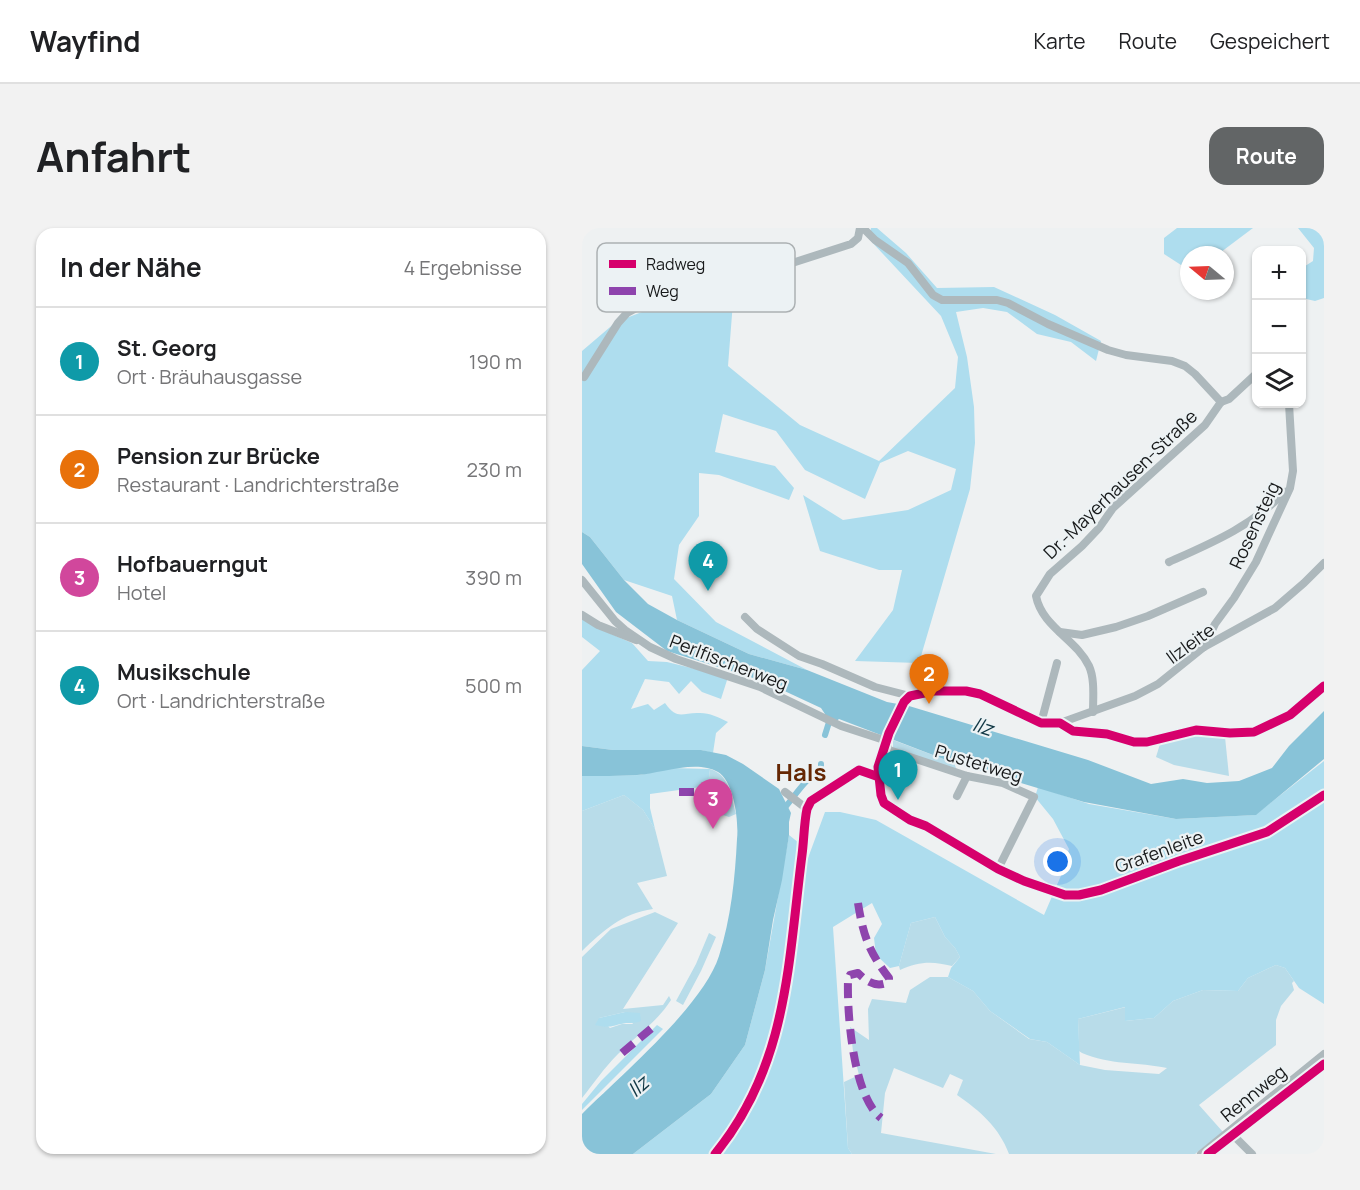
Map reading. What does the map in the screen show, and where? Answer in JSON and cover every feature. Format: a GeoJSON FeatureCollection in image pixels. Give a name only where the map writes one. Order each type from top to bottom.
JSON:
{"type":"FeatureCollection","features":[{"type":"Feature","properties":{"kind":"street"},"geometry":{"type":"LineString","coordinates":[[795,262],[851,244],[858,238],[861,228],[908,263],[933,295],[942,300],[997,300],[1108,350],[1126,355],[1172,361],[1185,366],[1195,374],[1221,402],[1229,399],[1252,378]]}},
{"type":"Feature","properties":{"kind":"street"},"geometry":{"type":"LineString","coordinates":[[584,377],[618,323],[629,312]]}},
{"type":"Feature","properties":{"kind":"street","name":"Dr.-Mayerhausen-Straße"},"geometry":{"type":"LineString","coordinates":[[1094,712],[1090,668],[1077,650],[1046,618],[1038,605],[1036,596],[1050,574],[1082,546],[1113,508],[1204,425],[1221,402]]}},
{"type":"Feature","properties":{"kind":"street","name":"Rosensteig"},"geometry":{"type":"LineString","coordinates":[[1204,647],[1215,624],[1256,562],[1290,488],[1293,471],[1289,408]]}},
{"type":"Feature","properties":{"kind":"street"},"geometry":{"type":"LineString","coordinates":[[1169,562],[1236,531],[1290,488]]}},
{"type":"Feature","properties":{"kind":"street","name":"Ilzleite"},"geometry":{"type":"LineString","coordinates":[[1060,723],[1135,696],[1158,684],[1204,647],[1275,608],[1324,563]]}},
{"type":"Feature","properties":{"kind":"street","name":"Perlfischerweg"},"geometry":{"type":"LineString","coordinates":[[582,580],[615,621],[643,642],[676,659],[760,687],[835,724],[887,741]]}},
{"type":"Feature","properties":{"kind":"street"},"geometry":{"type":"LineString","coordinates":[[1059,632],[1082,635],[1116,627],[1203,592]]}},
{"type":"Feature","properties":{"kind":"street"},"geometry":{"type":"LineString","coordinates":[[582,615],[619,635],[643,642]]}},
{"type":"Feature","properties":{"kind":"street"},"geometry":{"type":"LineString","coordinates":[[745,617],[756,629],[799,656],[907,699],[934,692],[966,691],[990,699],[1041,723],[1060,723],[1073,731],[1107,734],[1134,742],[1147,742],[1196,729],[1230,733],[1254,732],[1290,715],[1324,686]]}},
{"type":"Feature","properties":{"kind":"street"},"geometry":{"type":"LineString","coordinates":[[1041,723],[1057,663]]}},
{"type":"Feature","properties":{"kind":"street"},"geometry":{"type":"LineString","coordinates":[[715,1154],[738,1122],[759,1084],[779,1026],[786,989],[807,809],[811,801],[859,770],[879,777],[878,767],[887,741],[907,699]]}},
{"type":"Feature","properties":{"kind":"street","name":"Pustetweg"},"geometry":{"type":"LineString","coordinates":[[887,741],[889,750],[967,776],[1003,783],[1034,797],[998,869]]}},
{"type":"Feature","properties":{"kind":"street"},"geometry":{"type":"LineString","coordinates":[[957,796],[967,776]]}},
{"type":"Feature","properties":{"kind":"street","name":"Grafenleite"},"geometry":{"type":"LineString","coordinates":[[879,777],[884,803],[910,820],[926,826],[998,869],[1065,895],[1101,890],[1267,832],[1324,795]]}},
{"type":"Feature","properties":{"kind":"street"},"geometry":{"type":"LineString","coordinates":[[788,793],[807,809]]}},
{"type":"Feature","properties":{"kind":"street","name":"Rennweg"},"geometry":{"type":"LineString","coordinates":[[1201,1154],[1324,1054]]}},
{"type":"Feature","properties":{"kind":"street"},"geometry":{"type":"LineString","coordinates":[[1230,1132],[1252,1154]]}},
{"type":"Feature","properties":{"kind":"shaded area"},"geometry":{"type":"Polygon","coordinates":[[[871,228],[877,228],[906,253],[937,288],[994,287],[1055,315],[1101,341],[1096,361],[1071,342],[1037,334],[1007,312],[983,308],[956,312],[967,357],[974,407],[975,443],[970,489],[919,663],[855,661],[893,610],[902,570],[879,570],[820,551],[803,495],[843,520],[908,510],[951,490],[956,469],[908,451],[880,463],[865,499],[805,470],[776,431],[723,414],[715,452],[775,466],[794,488],[789,500],[719,475],[699,473],[699,516],[679,545],[674,579],[716,622],[807,670],[749,654],[677,620],[672,596],[624,580],[590,537],[582,532],[582,351],[616,322],[642,312],[732,312],[728,366],[800,425],[879,461],[955,388],[958,357],[941,316],[869,239],[871,228]]]}},
{"type":"Feature","properties":{"kind":"shaded area"},"geometry":{"type":"Polygon","coordinates":[[[1177,228],[1253,228],[1229,246],[1180,246],[1180,264],[1164,254],[1164,238],[1177,228]]]}},
{"type":"Feature","properties":{"kind":"shaded area"},"geometry":{"type":"Polygon","coordinates":[[[1298,228],[1324,228],[1324,298],[1315,301],[1306,299],[1306,265],[1313,261],[1314,248],[1298,228]]]}},
{"type":"Feature","properties":{"kind":"shaded area"},"geometry":{"type":"Polygon","coordinates":[[[582,618],[632,643],[648,661],[667,662],[728,677],[721,699],[702,692],[691,681],[679,694],[669,682],[645,679],[631,709],[648,704],[654,710],[665,703],[677,714],[707,714],[728,722],[716,733],[713,753],[701,750],[613,750],[582,746],[582,670],[600,651],[582,637],[582,618]]]}},
{"type":"Feature","properties":{"kind":"shaded area"},"geometry":{"type":"Polygon","coordinates":[[[1193,735],[1225,737],[1229,776],[1174,765],[1156,757],[1160,744],[1193,735]]]}},
{"type":"Feature","properties":{"kind":"shaded area"},"geometry":{"type":"Polygon","coordinates":[[[893,740],[954,763],[958,773],[893,748],[893,740]]]}},
{"type":"Feature","properties":{"kind":"shaded area"},"geometry":{"type":"Polygon","coordinates":[[[1324,761],[1324,1004],[1299,988],[1285,968],[1276,965],[1248,978],[1238,991],[1203,990],[1173,1001],[1154,1018],[1125,1021],[1125,1007],[1078,1019],[1080,1065],[1047,1042],[1030,1039],[990,1011],[973,991],[948,977],[951,968],[960,957],[945,937],[935,917],[911,923],[899,966],[890,968],[876,955],[874,938],[882,924],[872,903],[833,927],[848,1148],[852,1154],[633,1154],[711,1094],[745,1045],[765,970],[789,835],[799,843],[797,855],[808,858],[825,812],[840,812],[876,820],[1044,915],[1063,871],[1069,849],[1053,819],[1035,797],[1038,787],[1089,804],[1176,819],[1255,815],[1324,761]]]}},
{"type":"Feature","properties":{"kind":"shaded area"},"geometry":{"type":"Polygon","coordinates":[[[671,768],[710,769],[708,786],[650,794],[650,808],[655,829],[643,810],[624,795],[582,811],[582,776],[640,775],[671,768]]]}},
{"type":"Feature","properties":{"kind":"shaded area"},"geometry":{"type":"Polygon","coordinates":[[[710,769],[726,781],[736,814],[729,817],[723,815],[718,798],[708,786],[710,769]]]}},
{"type":"Feature","properties":{"kind":"shaded area"},"geometry":{"type":"Polygon","coordinates":[[[624,795],[643,810],[655,829],[667,876],[637,883],[653,909],[622,919],[582,951],[582,811],[624,795]]]}},
{"type":"Feature","properties":{"kind":"shaded area"},"geometry":{"type":"Polygon","coordinates":[[[655,912],[678,923],[623,1009],[663,1005],[669,996],[671,1000],[653,1022],[613,1059],[582,1098],[582,957],[611,929],[655,912]],[[625,1012],[599,1018],[610,1028],[622,1024],[633,1024],[625,1012]]]}},
{"type":"Feature","properties":{"kind":"shaded area"},"geometry":{"type":"Polygon","coordinates":[[[935,917],[945,937],[960,957],[952,966],[926,963],[900,970],[899,966],[911,923],[935,917]]]}},
{"type":"Feature","properties":{"kind":"shaded area"},"geometry":{"type":"Polygon","coordinates":[[[709,933],[716,937],[683,1005],[676,1001],[696,964],[709,933]]]}},
{"type":"Feature","properties":{"kind":"shaded area"},"geometry":{"type":"Polygon","coordinates":[[[1276,965],[1285,968],[1294,981],[1292,983],[1294,990],[1281,1006],[1276,1020],[1276,1045],[1199,1105],[1223,1132],[1195,1154],[1009,1154],[1005,1144],[988,1120],[957,1095],[963,1080],[950,1074],[943,1088],[894,1068],[885,1093],[881,1133],[996,1154],[852,1154],[848,1148],[844,1082],[859,1075],[850,1027],[869,1040],[868,1009],[872,999],[906,1003],[910,990],[930,977],[948,977],[973,991],[990,1011],[1029,1039],[1047,1042],[1080,1065],[1105,1070],[1159,1074],[1167,1068],[1103,1060],[1079,1051],[1078,1019],[1126,1007],[1125,1021],[1154,1018],[1173,1001],[1203,990],[1238,991],[1248,978],[1276,965]]]}},
{"type":"Feature","properties":{"kind":"shaded area"},"geometry":{"type":"Polygon","coordinates":[[[625,1012],[640,1013],[641,1021],[608,1027],[595,1025],[599,1018],[625,1012]]]}},
{"type":"Feature","properties":{"kind":"shaded area"},"geometry":{"type":"Polygon","coordinates":[[[657,1025],[663,1029],[582,1110],[582,1104],[601,1081],[657,1025]]]}},
{"type":"Feature","properties":{"kind":"water"},"geometry":{"type":"Polygon","coordinates":[[[582,532],[590,537],[624,580],[648,604],[749,654],[807,670],[887,702],[909,706],[1088,760],[1151,784],[1183,779],[1207,783],[1239,781],[1272,768],[1289,746],[1324,711],[1324,759],[1256,815],[1176,819],[1084,802],[954,763],[839,719],[834,723],[824,719],[825,714],[821,708],[763,681],[667,651],[616,612],[582,564],[582,532]]]}},
{"type":"Feature","properties":{"kind":"water","name":"Ilz"},"geometry":{"type":"Polygon","coordinates":[[[582,746],[613,750],[701,750],[726,755],[779,789],[791,813],[782,880],[765,970],[745,1045],[711,1094],[633,1154],[582,1154],[582,1114],[659,1040],[679,1018],[710,976],[723,942],[734,884],[736,813],[728,784],[718,772],[709,768],[689,767],[637,775],[582,776],[582,746]]]}},
{"type":"Feature","properties":{"kind":"waterway"},"geometry":{"type":"LineString","coordinates":[[825,735],[830,719]]}},
{"type":"Feature","properties":{"kind":"waterway"},"geometry":{"type":"LineString","coordinates":[[782,811],[804,783],[821,769],[821,764]]}},
{"type":"Feature","properties":{"kind":"marked path"},"geometry":{"type":"LineString","coordinates":[[679,792],[712,792],[718,809]]}},
{"type":"Feature","properties":{"kind":"marked path"},"geometry":{"type":"LineString","coordinates":[[858,903],[868,943],[876,960],[889,978],[889,982],[876,984],[858,973],[850,975],[848,980],[851,1033],[858,1074],[864,1092],[881,1118]]}},
{"type":"Feature","properties":{"kind":"marked path"},"geometry":{"type":"LineString","coordinates":[[622,1053],[653,1027]]}},
{"type":"Feature","properties":{"kind":"cycle path"},"geometry":{"type":"LineString","coordinates":[[1324,686],[1290,715],[1254,732],[1230,733],[1196,730],[1147,742],[1134,742],[1107,734],[1073,731],[1060,723],[1041,723],[980,694],[966,691],[934,691],[910,696],[904,702],[889,733],[878,767],[884,803],[998,869],[1065,895],[1079,895],[1101,890],[1267,832],[1324,795]]}},
{"type":"Feature","properties":{"kind":"cycle path"},"geometry":{"type":"LineString","coordinates":[[715,1154],[739,1120],[757,1085],[771,1049],[781,1012],[793,935],[807,809],[811,801],[859,770],[879,777]]}},
{"type":"Feature","properties":{"kind":"cycle path"},"geometry":{"type":"LineString","coordinates":[[1208,1154],[1324,1064]]}},
{"type":"Feature","properties":{"kind":"place","name":"Musikschule"},"geometry":{"type":"Point","coordinates":[708,591]}},
{"type":"Feature","properties":{"kind":"place","name":"Pension zur Brücke"},"geometry":{"type":"Point","coordinates":[929,704]}},
{"type":"Feature","properties":{"kind":"place","name":"St. Georg"},"geometry":{"type":"Point","coordinates":[898,800]}},
{"type":"Feature","properties":{"kind":"place","name":"Hofbauerngut"},"geometry":{"type":"Point","coordinates":[713,829]}},
{"type":"Feature","properties":{"kind":"district","name":"Hals"},"geometry":{"type":"Point","coordinates":[801,771]}}]}
